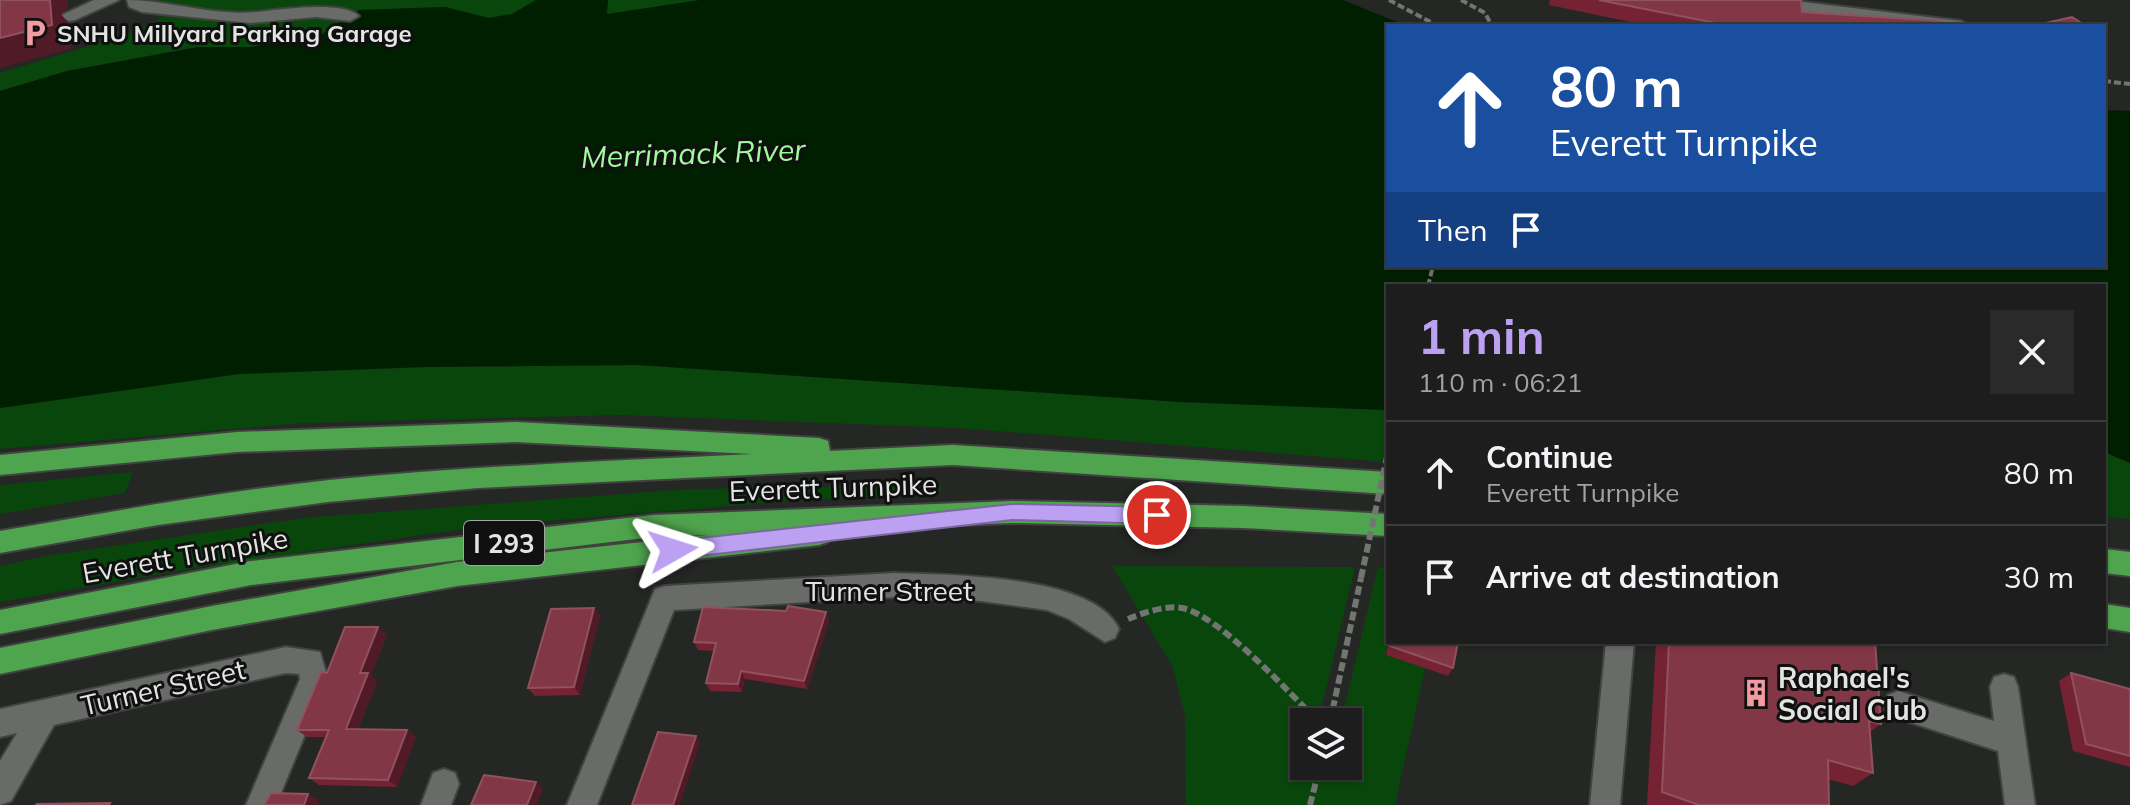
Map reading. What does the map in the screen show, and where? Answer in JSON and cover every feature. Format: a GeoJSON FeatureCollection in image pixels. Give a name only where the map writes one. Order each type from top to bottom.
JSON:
{"type":"FeatureCollection","features":[{"type":"Feature","properties":{"kind":"highway"},"geometry":{"type":"LineString","coordinates":[[0,465],[237,442],[516,432],[953,455]]}},
{"type":"Feature","properties":{"kind":"highway","name":"Everett Turnpike"},"geometry":{"type":"LineString","coordinates":[[0,542],[158,514],[343,489],[478,478],[953,455],[1386,483]]}},
{"type":"Feature","properties":{"kind":"highway"},"geometry":{"type":"LineString","coordinates":[[0,661],[212,618],[457,574],[1012,512]]}},
{"type":"Feature","properties":{"kind":"highway","name":"Everett Turnpike"},"geometry":{"type":"LineString","coordinates":[[0,622],[251,573],[653,526],[1012,512],[1243,517],[1386,525]]}},
{"type":"Feature","properties":{"kind":"highway"},"geometry":{"type":"LineString","coordinates":[[2106,561],[2130,564]]}},
{"type":"Feature","properties":{"kind":"highway"},"geometry":{"type":"LineString","coordinates":[[2106,616],[2130,620]]}},
{"type":"Feature","properties":{"kind":"street"},"geometry":{"type":"LineString","coordinates":[[69,16],[110,0]]}},
{"type":"Feature","properties":{"kind":"street"},"geometry":{"type":"LineString","coordinates":[[136,0],[135,3],[142,7],[250,18],[316,12],[350,16]]}},
{"type":"Feature","properties":{"kind":"street"},"geometry":{"type":"LineString","coordinates":[[1742,0],[1944,24]]}},
{"type":"Feature","properties":{"kind":"street","name":"Turner Street"},"geometry":{"type":"LineString","coordinates":[[582,805],[665,598],[895,585],[981,589],[1047,598],[1079,610],[1105,629]]}},
{"type":"Feature","properties":{"kind":"street"},"geometry":{"type":"LineString","coordinates":[[1605,805],[1620,644]]}},
{"type":"Feature","properties":{"kind":"street","name":"Turner Street"},"geometry":{"type":"LineString","coordinates":[[0,723],[286,660],[310,661],[314,679],[261,805]]}},
{"type":"Feature","properties":{"kind":"street"},"geometry":{"type":"LineString","coordinates":[[2004,687],[2020,805]]}},
{"type":"Feature","properties":{"kind":"street"},"geometry":{"type":"LineString","coordinates":[[1898,705],[2011,741]]}},
{"type":"Feature","properties":{"kind":"street"},"geometry":{"type":"LineString","coordinates":[[0,790],[45,713]]}},
{"type":"Feature","properties":{"kind":"path"},"geometry":{"type":"LineString","coordinates":[[1389,0],[1434,24]]}},
{"type":"Feature","properties":{"kind":"path"},"geometry":{"type":"LineString","coordinates":[[1461,0],[1485,13],[1491,24]]}},
{"type":"Feature","properties":{"kind":"path"},"geometry":{"type":"LineString","coordinates":[[2106,81],[2130,84]]}},
{"type":"Feature","properties":{"kind":"path"},"geometry":{"type":"LineString","coordinates":[[1333,708],[1386,461]]}},
{"type":"Feature","properties":{"kind":"path"},"geometry":{"type":"LineString","coordinates":[[1105,629],[1144,612],[1182,608],[1217,625],[1304,708]]}},
{"type":"Feature","properties":{"kind":"path"},"geometry":{"type":"LineString","coordinates":[[1310,805],[1316,780]]}},
{"type":"Feature","properties":{"kind":"green space"},"geometry":{"type":"Polygon","coordinates":[[[153,0],[536,0],[512,14],[489,18],[444,7],[359,10],[322,34],[251,47],[198,47],[67,71],[0,91],[0,73],[132,33],[162,17],[153,0]]]}},
{"type":"Feature","properties":{"kind":"green space"},"geometry":{"type":"Polygon","coordinates":[[[608,0],[700,0],[606,15],[608,0]]]}},
{"type":"Feature","properties":{"kind":"green space"},"geometry":{"type":"Polygon","coordinates":[[[638,365],[1181,402],[1386,410],[1386,462],[958,428],[621,415],[304,423],[0,449],[0,408],[239,374],[424,367],[638,365]]]}},
{"type":"Feature","properties":{"kind":"green space"},"geometry":{"type":"Polygon","coordinates":[[[2106,453],[2130,463],[2130,519],[2106,517],[2106,453]]]}},
{"type":"Feature","properties":{"kind":"green space"},"geometry":{"type":"Polygon","coordinates":[[[133,472],[125,493],[0,514],[0,485],[133,472]]]}},
{"type":"Feature","properties":{"kind":"green space"},"geometry":{"type":"Polygon","coordinates":[[[941,485],[940,494],[817,499],[483,526],[195,568],[0,602],[0,566],[46,556],[303,518],[689,489],[941,485]]]}},
{"type":"Feature","properties":{"kind":"green space"},"geometry":{"type":"Polygon","coordinates":[[[1112,566],[1355,567],[1321,708],[1290,708],[1290,780],[1362,780],[1362,708],[1344,708],[1378,567],[1386,568],[1386,644],[1388,644],[1386,654],[1425,668],[1395,805],[1186,805],[1185,717],[1173,667],[1112,566]]]}},
{"type":"Feature","properties":{"kind":"water","name":"Merrimack River"},"geometry":{"type":"Polygon","coordinates":[[[536,0],[608,0],[607,14],[700,0],[1343,0],[1402,24],[1386,24],[1386,268],[2106,268],[2106,110],[2130,111],[2130,463],[2106,453],[2106,284],[1386,284],[1386,410],[1181,402],[638,365],[424,367],[239,374],[0,408],[0,91],[67,71],[198,47],[251,47],[322,34],[359,10],[445,7],[489,18],[512,14],[536,0]]]}},
{"type":"Feature","properties":{"kind":"building"},"geometry":{"type":"Polygon","coordinates":[[[0,0],[50,0],[52,25],[0,38],[0,0]]]}},
{"type":"Feature","properties":{"kind":"building"},"geometry":{"type":"Polygon","coordinates":[[[1599,0],[1801,0],[1802,12],[1941,21],[1943,24],[1721,24],[1599,0]]]}},
{"type":"Feature","properties":{"kind":"building"},"geometry":{"type":"Polygon","coordinates":[[[2072,17],[2083,24],[2040,24],[2072,17]]]}},
{"type":"Feature","properties":{"kind":"building"},"geometry":{"type":"Polygon","coordinates":[[[788,606],[826,612],[804,681],[741,671],[738,684],[706,683],[716,643],[694,642],[703,607],[786,611],[788,606]]]}},
{"type":"Feature","properties":{"kind":"building"},"geometry":{"type":"Polygon","coordinates":[[[594,608],[574,687],[528,688],[551,609],[594,608]]]}},
{"type":"Feature","properties":{"kind":"building"},"geometry":{"type":"Polygon","coordinates":[[[345,627],[378,627],[360,673],[368,673],[346,729],[407,730],[388,780],[309,778],[329,730],[297,730],[321,672],[327,673],[345,627]]]}},
{"type":"Feature","properties":{"kind":"building"},"geometry":{"type":"Polygon","coordinates":[[[1390,644],[1458,644],[1453,668],[1390,644]]]}},
{"type":"Feature","properties":{"kind":"building","name":"Raphael's Social Club"},"geometry":{"type":"Polygon","coordinates":[[[1669,644],[1875,644],[1881,724],[1869,721],[1873,773],[1828,760],[1829,805],[1699,805],[1662,792],[1669,644]]]}},
{"type":"Feature","properties":{"kind":"building"},"geometry":{"type":"Polygon","coordinates":[[[2071,673],[2130,689],[2130,756],[2086,744],[2071,673]]]}},
{"type":"Feature","properties":{"kind":"building"},"geometry":{"type":"Polygon","coordinates":[[[658,732],[696,736],[673,805],[632,805],[658,732]]]}},
{"type":"Feature","properties":{"kind":"building"},"geometry":{"type":"Polygon","coordinates":[[[484,775],[536,782],[527,805],[471,805],[484,775]]]}},
{"type":"Feature","properties":{"kind":"building"},"geometry":{"type":"Polygon","coordinates":[[[271,793],[308,794],[304,805],[264,805],[271,793]]]}},
{"type":"Feature","properties":{"kind":"building"},"geometry":{"type":"Polygon","coordinates":[[[37,804],[109,805],[36,805],[37,804]]]}},
{"type":"Feature","properties":{"kind":"place","name":"SNHU Millyard Parking Garage"},"geometry":{"type":"Point","coordinates":[35,33]}},
{"type":"Feature","properties":{"kind":"place","name":"Raphael's Social Club"},"geometry":{"type":"Point","coordinates":[1756,693]}},
{"type":"Feature","properties":{"kind":"route"},"geometry":{"type":"LineString","coordinates":[[673,550],[1012,512],[1157,515]]}}]}
